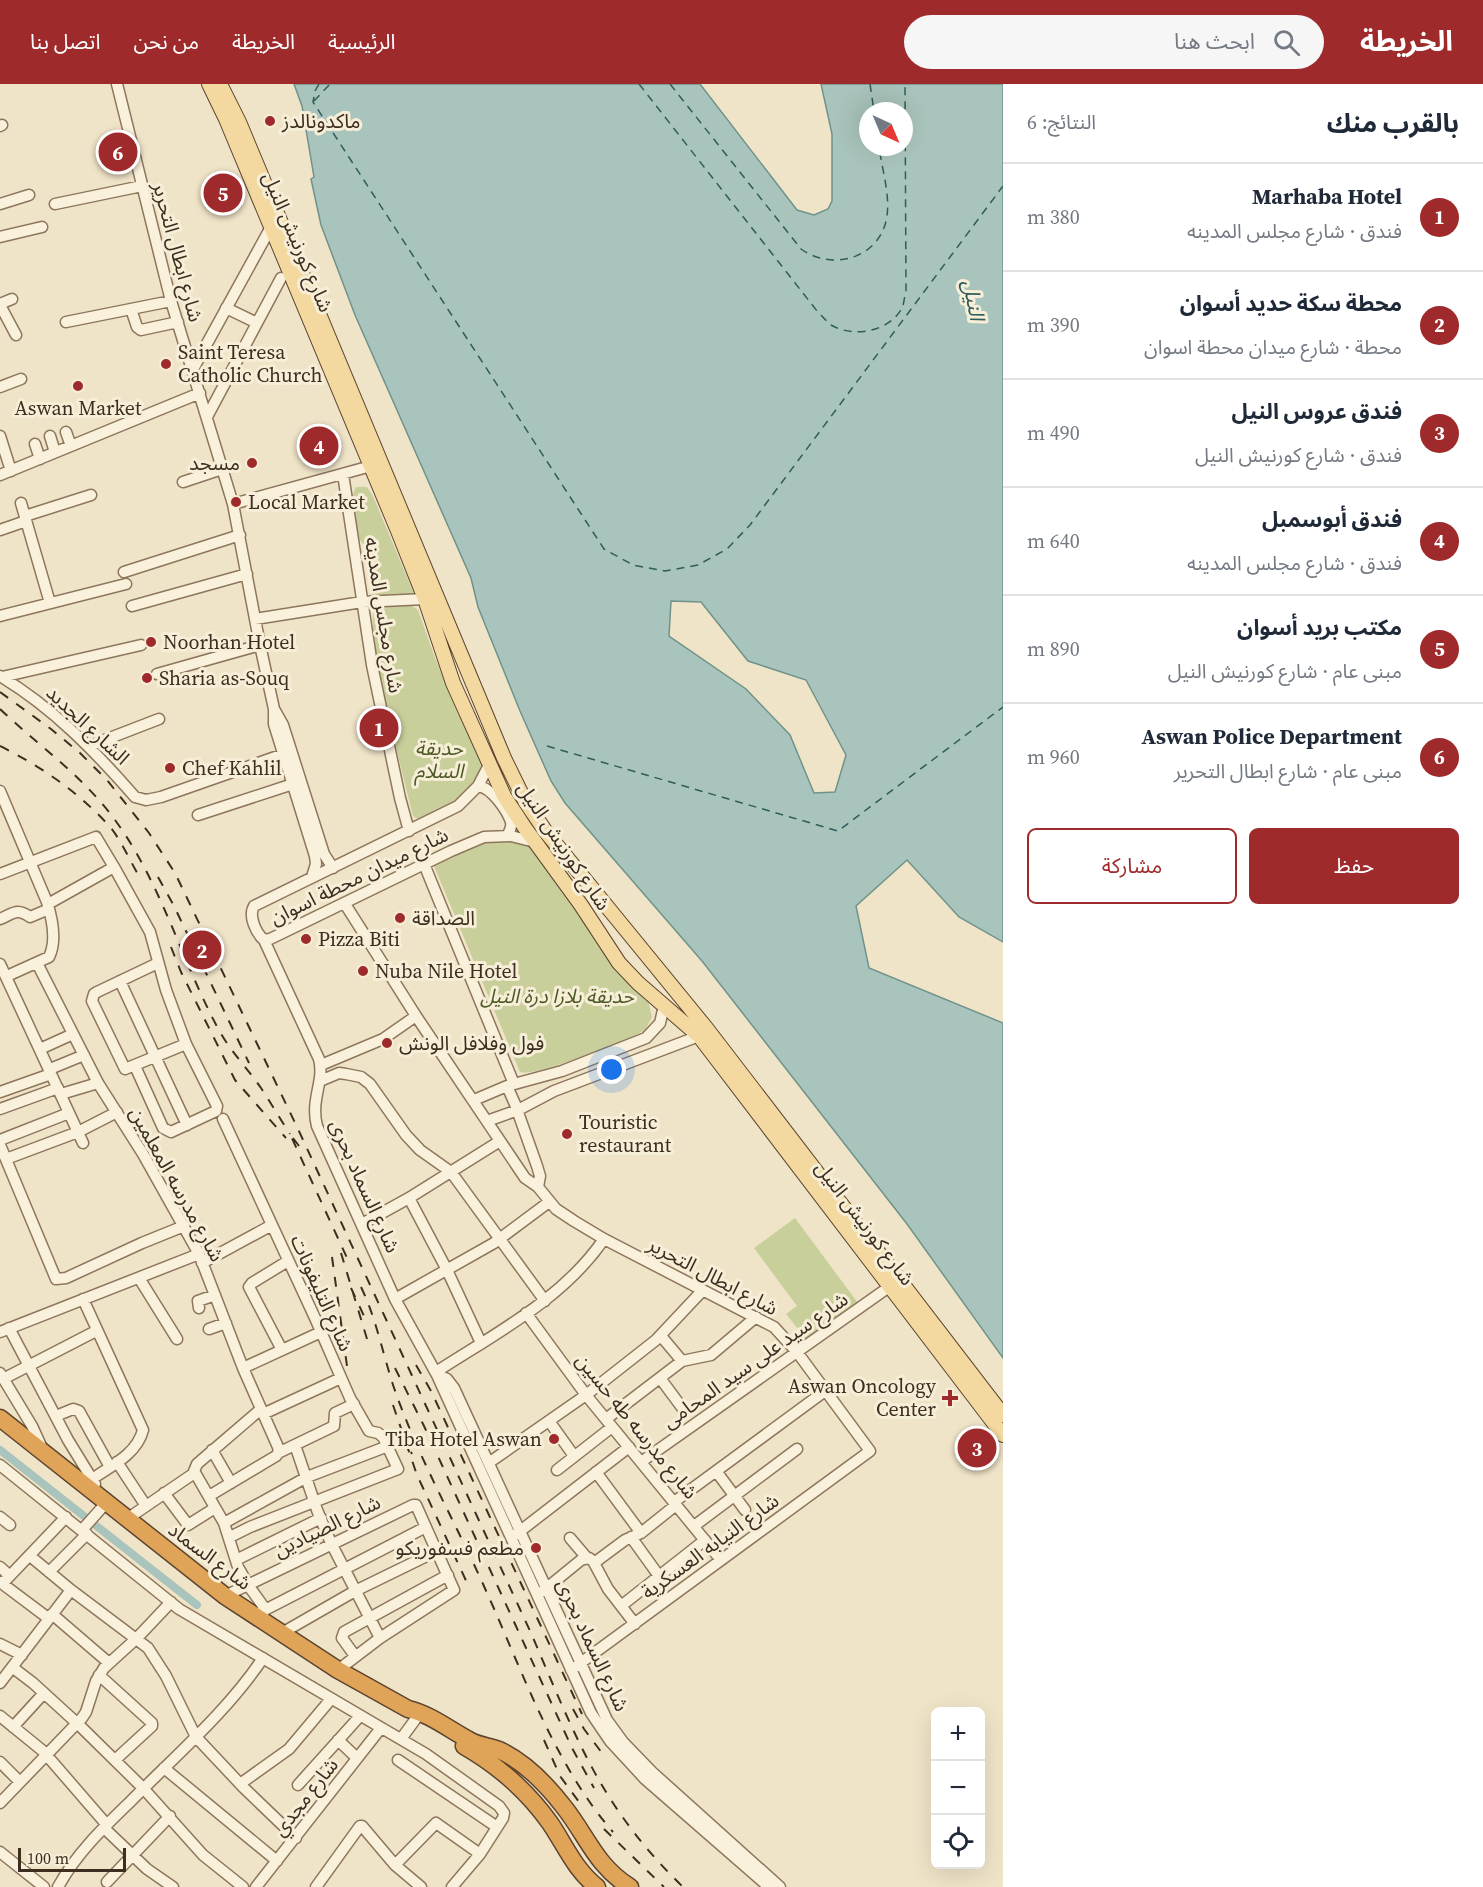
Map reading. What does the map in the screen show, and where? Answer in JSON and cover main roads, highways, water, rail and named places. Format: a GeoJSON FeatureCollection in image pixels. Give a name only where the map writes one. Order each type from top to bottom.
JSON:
{"type":"FeatureCollection","features":[{"type":"Feature","properties":{"kind":"highway","name":"شارع السماد"},"geometry":{"type":"LineString","coordinates":[[0,1418],[43,1451],[104,1506],[127,1519],[225,1596],[260,1612],[282,1633],[338,1670],[476,1744],[501,1751],[529,1770],[564,1807],[606,1870],[630,1887]]}},
{"type":"Feature","properties":{"kind":"highway","name":"شارع السماد"},"geometry":{"type":"LineString","coordinates":[[415,1713],[491,1762],[542,1812],[572,1861],[581,1873],[597,1887]]}},
{"type":"Feature","properties":{"kind":"highway"},"geometry":{"type":"LineString","coordinates":[[476,1744],[515,1769],[563,1817],[591,1862],[617,1887]]}},
{"type":"Feature","properties":{"kind":"highway"},"geometry":{"type":"LineString","coordinates":[[491,1762],[537,1792],[581,1861],[605,1887]]}},
{"type":"Feature","properties":{"kind":"main road","name":"شارع كورنيش النيل"},"geometry":{"type":"LineString","coordinates":[[209,84],[371,466],[425,599],[451,677],[504,796],[569,887],[619,963],[638,983],[699,1036],[1003,1435]]}},
{"type":"Feature","properties":{"kind":"main road","name":"شارع كورنيش النيل"},"geometry":{"type":"LineString","coordinates":[[220,84],[239,122],[510,773],[525,801],[546,832],[707,1029],[1003,1415]]}},
{"type":"Feature","properties":{"kind":"main road"},"geometry":{"type":"LineString","coordinates":[[464,706],[462,684],[468,681],[473,685]]}},
{"type":"Feature","properties":{"kind":"main road"},"geometry":{"type":"LineString","coordinates":[[601,937],[609,937],[615,933],[619,923]]}},
{"type":"Feature","properties":{"kind":"main road"},"geometry":{"type":"LineString","coordinates":[[619,963],[626,951],[638,945]]}},
{"type":"Feature","properties":{"kind":"water","name":"النيل"},"geometry":{"type":"Polygon","coordinates":[[[294,84],[700,84],[797,210],[814,215],[828,209],[832,201],[832,134],[821,84],[1003,84],[1003,942],[959,917],[907,860],[856,906],[869,968],[1003,1023],[1003,1358],[907,1224],[702,961],[565,803],[551,781],[478,607],[471,578],[355,315],[321,225],[311,179],[314,177],[302,106],[294,84]],[[671,601],[669,636],[746,689],[790,735],[814,793],[835,792],[846,755],[806,680],[748,661],[701,602],[671,601]]]}},
{"type":"Feature","properties":{"kind":"waterway"},"geometry":{"type":"LineString","coordinates":[[0,1450],[197,1605]]}},
{"type":"Feature","properties":{"kind":"railway"},"geometry":{"type":"LineString","coordinates":[[0,692],[51,729],[107,780],[149,833],[175,873],[298,1129],[583,1750],[611,1801],[650,1852],[683,1887]]}},
{"type":"Feature","properties":{"kind":"railway"},"geometry":{"type":"LineString","coordinates":[[0,709],[75,775],[115,820],[146,870],[220,1032],[261,1088],[290,1134]]}},
{"type":"Feature","properties":{"kind":"railway"},"geometry":{"type":"LineString","coordinates":[[0,746],[45,772],[99,815],[115,833],[139,876]]}},
{"type":"Feature","properties":{"kind":"railway"},"geometry":{"type":"LineString","coordinates":[[158,877],[249,1063]]}},
{"type":"Feature","properties":{"kind":"railway"},"geometry":{"type":"LineString","coordinates":[[171,947],[181,972],[235,1080],[286,1138]]}},
{"type":"Feature","properties":{"kind":"railway"},"geometry":{"type":"LineString","coordinates":[[299,1146],[290,1134],[348,1260]]}},
{"type":"Feature","properties":{"kind":"railway"},"geometry":{"type":"LineString","coordinates":[[341,1253],[367,1339]]}},
{"type":"Feature","properties":{"kind":"railway"},"geometry":{"type":"LineString","coordinates":[[332,1257],[347,1366]]}},
{"type":"Feature","properties":{"kind":"railway"},"geometry":{"type":"LineString","coordinates":[[361,1287],[407,1422],[540,1713],[573,1776],[613,1832]]}},
{"type":"Feature","properties":{"kind":"railway"},"geometry":{"type":"LineString","coordinates":[[351,1288],[364,1316]]}},
{"type":"Feature","properties":{"kind":"railway"},"geometry":{"type":"LineString","coordinates":[[416,1365],[431,1391],[582,1714]]}},
{"type":"Feature","properties":{"kind":"railway"},"geometry":{"type":"LineString","coordinates":[[395,1368],[572,1748],[594,1788]]}},
{"type":"Feature","properties":{"kind":"railway"},"geometry":{"type":"LineString","coordinates":[[393,1405],[417,1475],[469,1587]]}},
{"type":"Feature","properties":{"kind":"railway"},"geometry":{"type":"LineString","coordinates":[[402,1434],[412,1454]]}},
{"type":"Feature","properties":{"kind":"railway"},"geometry":{"type":"LineString","coordinates":[[573,1709],[584,1729],[602,1753]]}},
{"type":"Feature","properties":{"kind":"railway"},"geometry":{"type":"LineString","coordinates":[[544,1740],[560,1776],[579,1802]]}},
{"type":"Feature","properties":{"kind":"railway"},"geometry":{"type":"LineString","coordinates":[[604,1829],[664,1887]]}},
{"type":"Feature","properties":{"kind":"place","name":"ماكدونالدز"},"geometry":{"type":"Point","coordinates":[270,121]}},
{"type":"Feature","properties":{"kind":"place","name":"Aswan Police Department"},"geometry":{"type":"Point","coordinates":[118,152]}},
{"type":"Feature","properties":{"kind":"place","name":"مكتب بريد أسوان"},"geometry":{"type":"Point","coordinates":[223,193]}},
{"type":"Feature","properties":{"kind":"place","name":"Saint Teresa Catholic Church"},"geometry":{"type":"Point","coordinates":[166,364]}},
{"type":"Feature","properties":{"kind":"place","name":"Aswan Market"},"geometry":{"type":"Point","coordinates":[78,386]}},
{"type":"Feature","properties":{"kind":"place","name":"فندق أبوسمبل"},"geometry":{"type":"Point","coordinates":[319,446]}},
{"type":"Feature","properties":{"kind":"place","name":"مسجد"},"geometry":{"type":"Point","coordinates":[252,463]}},
{"type":"Feature","properties":{"kind":"place","name":"Local Market"},"geometry":{"type":"Point","coordinates":[236,502]}},
{"type":"Feature","properties":{"kind":"place","name":"Noorhan Hotel"},"geometry":{"type":"Point","coordinates":[151,642]}},
{"type":"Feature","properties":{"kind":"place","name":"Sharia as-Souq"},"geometry":{"type":"Point","coordinates":[147,678]}},
{"type":"Feature","properties":{"kind":"place","name":"Marhaba Hotel"},"geometry":{"type":"Point","coordinates":[379,728]}},
{"type":"Feature","properties":{"kind":"place","name":"Chef Kahlil"},"geometry":{"type":"Point","coordinates":[170,768]}},
{"type":"Feature","properties":{"kind":"place","name":"الصداقة"},"geometry":{"type":"Point","coordinates":[400,918]}},
{"type":"Feature","properties":{"kind":"place","name":"Pizza Biti"},"geometry":{"type":"Point","coordinates":[306,939]}},
{"type":"Feature","properties":{"kind":"place","name":"محطة سكة حديد أسوان"},"geometry":{"type":"Point","coordinates":[202,950]}},
{"type":"Feature","properties":{"kind":"place","name":"Nuba Nile Hotel"},"geometry":{"type":"Point","coordinates":[363,971]}},
{"type":"Feature","properties":{"kind":"place","name":"فول وفلافل الونش"},"geometry":{"type":"Point","coordinates":[387,1043]}},
{"type":"Feature","properties":{"kind":"place","name":"Touristic restaurant"},"geometry":{"type":"Point","coordinates":[567,1134]}},
{"type":"Feature","properties":{"kind":"place","name":"Aswan Oncology Center"},"geometry":{"type":"Point","coordinates":[950,1398]}},
{"type":"Feature","properties":{"kind":"place","name":"Tiba Hotel Aswan"},"geometry":{"type":"Point","coordinates":[554,1439]}},
{"type":"Feature","properties":{"kind":"place","name":"فندق عروس النيل"},"geometry":{"type":"Point","coordinates":[977,1448]}},
{"type":"Feature","properties":{"kind":"place","name":"مطعم فسفوريكو"},"geometry":{"type":"Point","coordinates":[536,1548]}},
{"type":"Feature","properties":{"kind":"park label","name":"حديقة السلام"},"geometry":{"type":"Point","coordinates":[439,760]}},
{"type":"Feature","properties":{"kind":"park label","name":"حديقة بلازا درة النيل"},"geometry":{"type":"Point","coordinates":[557,996]}}]}
